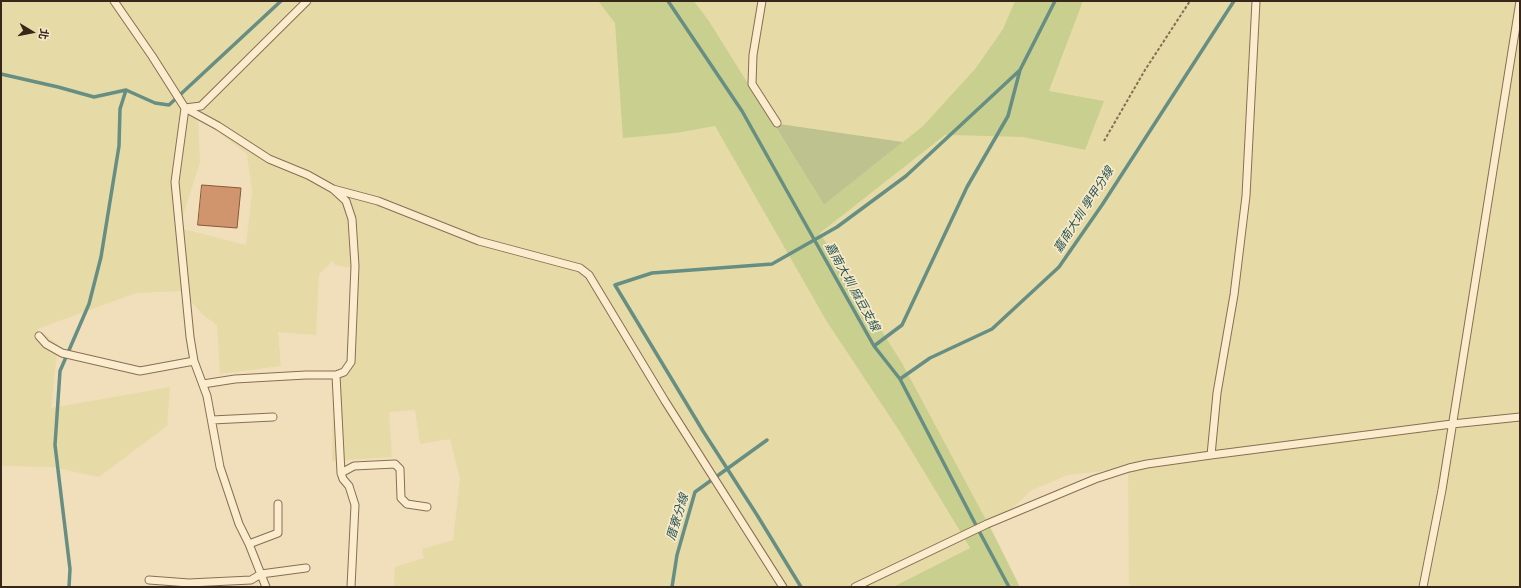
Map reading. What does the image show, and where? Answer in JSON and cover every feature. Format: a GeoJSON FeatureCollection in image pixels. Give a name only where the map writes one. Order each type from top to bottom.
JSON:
{"type":"FeatureCollection","features":[{"type":"Feature","properties":{"kind":"lane"},"geometry":{"type":"LineString","coordinates":[[114,1],[152,56],[185,108],[218,126],[269,160],[308,175],[332,188],[378,201],[479,241],[580,268],[589,275],[665,401],[783,587]]}},
{"type":"Feature","properties":{"kind":"lane"},"geometry":{"type":"LineString","coordinates":[[185,108],[201,106],[307,1]]}},
{"type":"Feature","properties":{"kind":"lane"},"geometry":{"type":"LineString","coordinates":[[762,1],[753,55],[752,84],[777,122]]}},
{"type":"Feature","properties":{"kind":"lane"},"geometry":{"type":"LineString","coordinates":[[1211,455],[1217,394],[1234,295],[1246,196],[1256,1]]}},
{"type":"Feature","properties":{"kind":"lane"},"geometry":{"type":"LineString","coordinates":[[1423,587],[1442,490],[1520,1]]}},
{"type":"Feature","properties":{"kind":"lane"},"geometry":{"type":"LineString","coordinates":[[185,108],[175,182],[190,337],[194,361],[203,384],[212,420],[220,467],[239,524],[249,544],[266,587]]}},
{"type":"Feature","properties":{"kind":"lane"},"geometry":{"type":"LineString","coordinates":[[203,384],[235,379],[336,375],[344,372],[351,362],[355,266],[352,219],[346,201],[332,188]]}},
{"type":"Feature","properties":{"kind":"lane"},"geometry":{"type":"LineString","coordinates":[[38,336],[46,344],[62,353],[140,371],[194,361]]}},
{"type":"Feature","properties":{"kind":"lane"},"geometry":{"type":"LineString","coordinates":[[336,375],[340,473],[349,486],[355,505],[351,587]]}},
{"type":"Feature","properties":{"kind":"lane"},"geometry":{"type":"LineString","coordinates":[[212,420],[273,417]]}},
{"type":"Feature","properties":{"kind":"lane"},"geometry":{"type":"LineString","coordinates":[[855,587],[986,524],[1095,479],[1147,464],[1452,424],[1520,417]]}},
{"type":"Feature","properties":{"kind":"lane"},"geometry":{"type":"LineString","coordinates":[[340,473],[354,466],[396,464],[400,469],[401,498],[407,504],[427,507]]}},
{"type":"Feature","properties":{"kind":"lane"},"geometry":{"type":"LineString","coordinates":[[249,544],[278,533],[278,504]]}},
{"type":"Feature","properties":{"kind":"lane"},"geometry":{"type":"LineString","coordinates":[[149,580],[189,583],[251,580],[261,574],[306,568]]}},
{"type":"Feature","properties":{"kind":"path"},"geometry":{"type":"LineString","coordinates":[[1104,142],[1145,70],[1190,1]]}},
{"type":"Feature","properties":{"kind":"shaded area"},"geometry":{"type":"Polygon","coordinates":[[[1,1],[598,1],[615,22],[624,137],[677,133],[715,126],[827,322],[900,432],[970,549],[893,587],[394,587],[395,567],[424,558],[422,549],[453,540],[460,479],[450,439],[420,444],[415,410],[389,412],[392,457],[332,461],[333,382],[348,367],[353,268],[335,265],[333,260],[319,274],[316,335],[278,332],[281,366],[220,374],[217,325],[203,315],[182,291],[136,293],[37,329],[58,344],[51,408],[170,387],[167,426],[99,477],[52,467],[1,466],[1,1]],[[198,117],[200,162],[179,228],[246,245],[252,192],[247,154],[198,117]]]}},
{"type":"Feature","properties":{"kind":"shaded area"},"geometry":{"type":"Polygon","coordinates":[[[694,1],[1015,1],[1003,29],[975,69],[923,126],[903,142],[773,123],[709,21],[694,1]]]}},
{"type":"Feature","properties":{"kind":"shaded area"},"geometry":{"type":"Polygon","coordinates":[[[1083,1],[1520,1],[1520,587],[1129,587],[1128,468],[1068,475],[1032,490],[990,529],[902,363],[820,233],[945,135],[1023,137],[1085,150],[1049,92],[1083,1]]]}},
{"type":"Feature","properties":{"kind":"green space"},"geometry":{"type":"Polygon","coordinates":[[[598,1],[694,1],[709,21],[824,205],[923,126],[975,69],[1003,29],[1015,1],[1083,1],[1049,91],[1104,101],[1085,150],[1023,137],[945,135],[820,233],[902,363],[993,533],[1020,587],[893,587],[970,548],[900,432],[827,322],[715,126],[677,133],[623,138],[615,23],[598,1]]]}},
{"type":"Feature","properties":{"kind":"green space"},"geometry":{"type":"Polygon","coordinates":[[[773,123],[903,142],[824,205],[773,123]]]}},
{"type":"Feature","properties":{"kind":"building"},"geometry":{"type":"Polygon","coordinates":[[[202,185],[241,188],[237,228],[198,225],[202,185]]]}},
{"type":"Feature","properties":{"kind":"waterway"},"geometry":{"type":"LineString","coordinates":[[1,74],[94,97],[126,90],[155,103],[169,105],[281,1]]}},
{"type":"Feature","properties":{"kind":"waterway","name":"嘉南大圳 麻豆支線"},"geometry":{"type":"LineString","coordinates":[[668,1],[742,111],[874,346],[900,379],[1009,587]]}},
{"type":"Feature","properties":{"kind":"waterway"},"geometry":{"type":"LineString","coordinates":[[874,346],[902,325],[967,187],[1008,116],[1020,70],[1055,1]]}},
{"type":"Feature","properties":{"kind":"waterway","name":"嘉南大圳 學甲分線"},"geometry":{"type":"LineString","coordinates":[[900,379],[930,358],[992,329],[1059,267],[1102,205],[1234,1]]}},
{"type":"Feature","properties":{"kind":"waterway"},"geometry":{"type":"LineString","coordinates":[[801,587],[703,431],[615,285],[652,273],[772,264],[837,227],[906,176],[1020,70]]}},
{"type":"Feature","properties":{"kind":"waterway"},"geometry":{"type":"LineString","coordinates":[[69,587],[70,569],[55,445],[60,371],[89,304],[101,257],[119,146],[120,109],[126,90]]}},
{"type":"Feature","properties":{"kind":"waterway","name":"厝寮分線"},"geometry":{"type":"LineString","coordinates":[[672,587],[677,555],[695,492],[767,440]]}}]}
